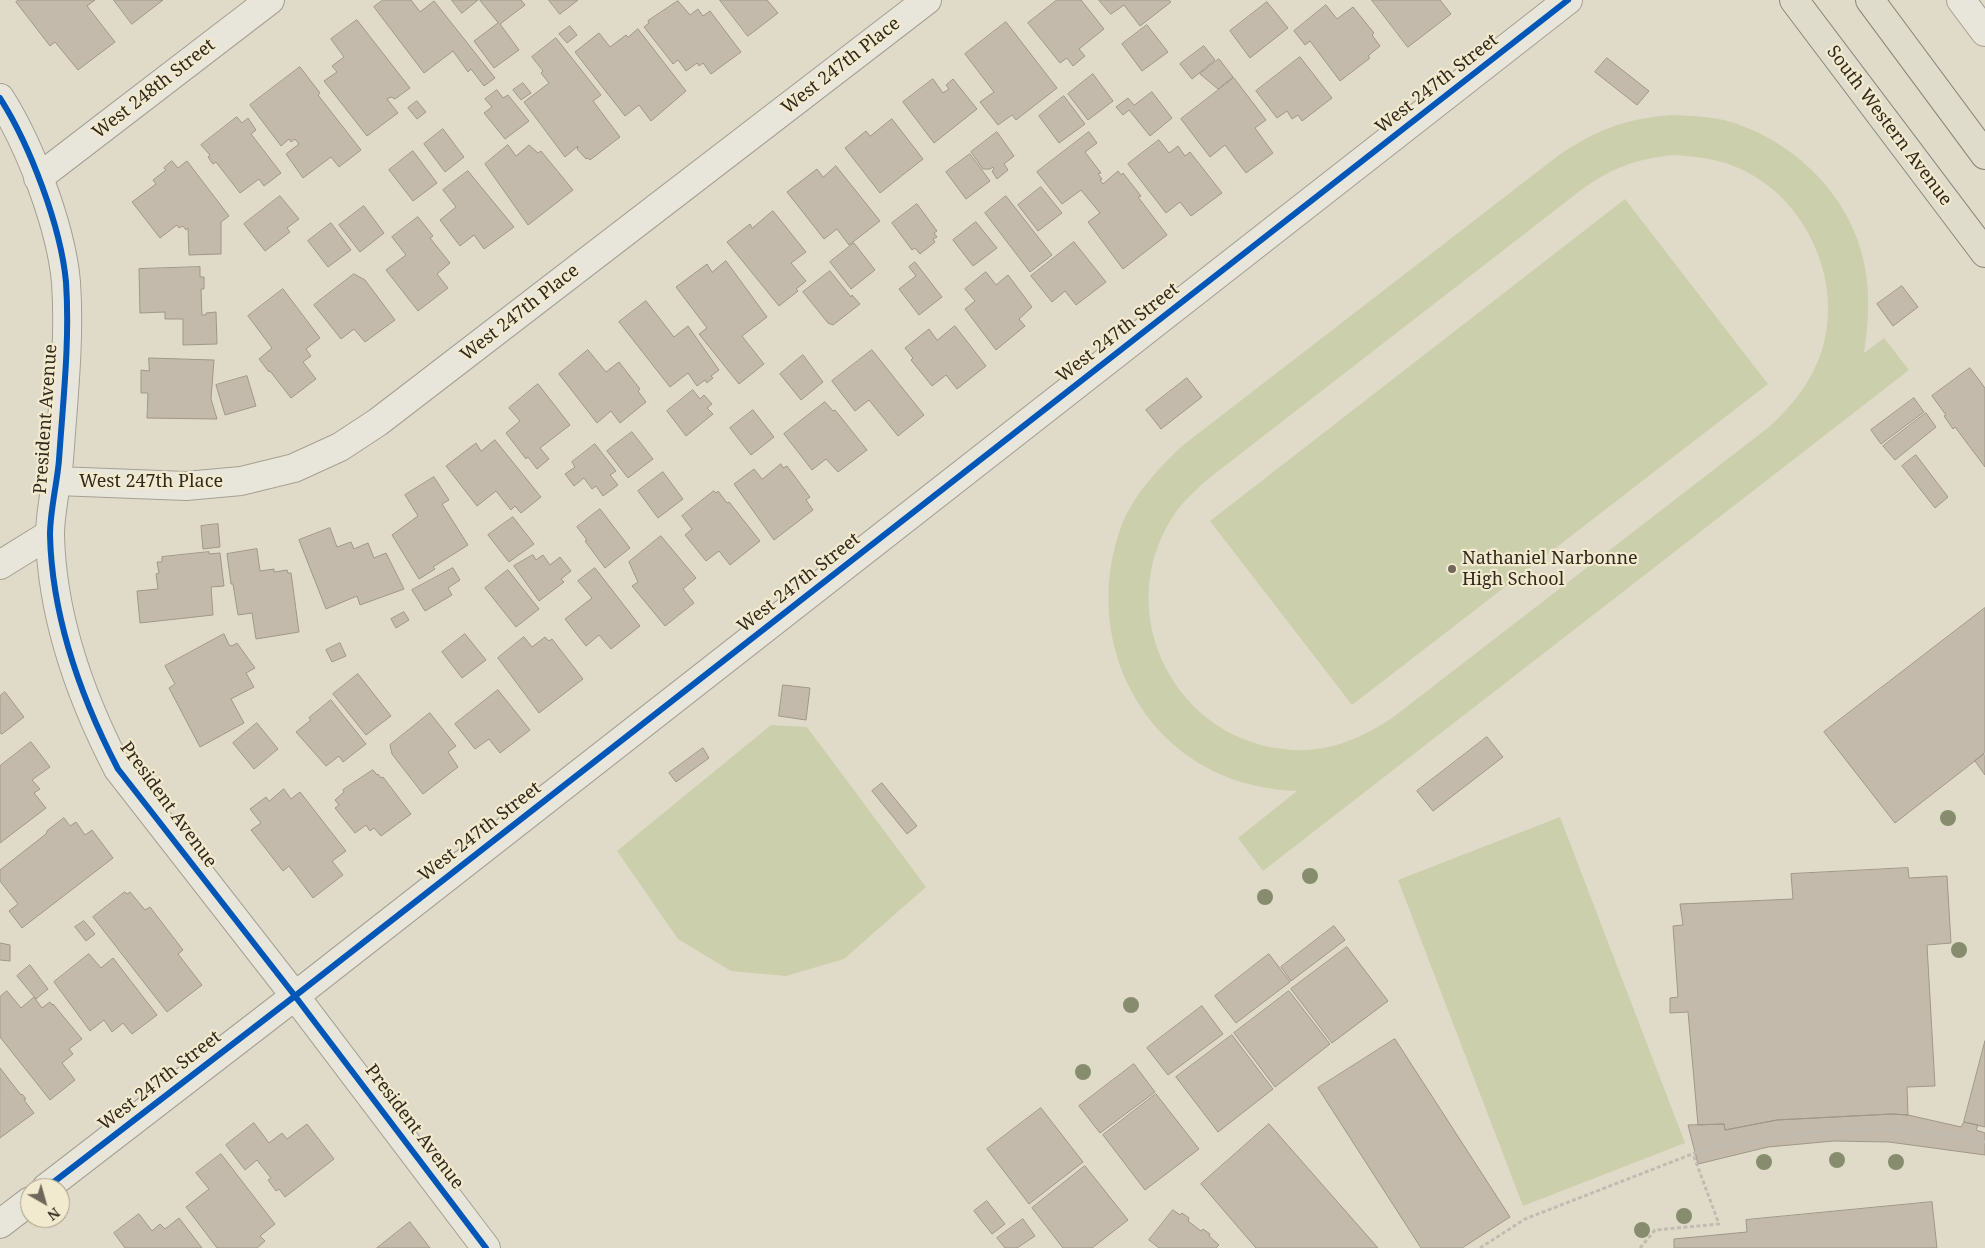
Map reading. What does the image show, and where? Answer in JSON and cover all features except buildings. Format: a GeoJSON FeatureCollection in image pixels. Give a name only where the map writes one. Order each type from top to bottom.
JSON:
{"type":"FeatureCollection","features":[{"type":"Feature","properties":{"kind":"main road","name":"South Western Avenue"},"geometry":{"type":"LineString","coordinates":[[1794,0],[1985,253]]}},
{"type":"Feature","properties":{"kind":"main road"},"geometry":{"type":"LineString","coordinates":[[1870,0],[1985,155]]}},
{"type":"Feature","properties":{"kind":"street","name":"West 248th Street"},"geometry":{"type":"LineString","coordinates":[[38,178],[270,0]]}},
{"type":"Feature","properties":{"kind":"street","name":"West 247th Place"},"geometry":{"type":"LineString","coordinates":[[57,481],[186,486],[241,481],[294,468],[340,447],[378,422],[927,0]]}},
{"type":"Feature","properties":{"kind":"street","name":"West 247th Street"},"geometry":{"type":"LineString","coordinates":[[59,1178],[295,996],[1568,0]]}},
{"type":"Feature","properties":{"kind":"street"},"geometry":{"type":"LineString","coordinates":[[1961,0],[1985,32]]}},
{"type":"Feature","properties":{"kind":"street","name":"President Avenue"},"geometry":{"type":"LineString","coordinates":[[0,98],[24,142],[38,178],[58,235],[66,281],[67,333],[57,481],[50,534],[56,597],[64,638],[82,692],[98,731],[118,769],[295,996],[486,1248]]}},
{"type":"Feature","properties":{"kind":"street"},"geometry":{"type":"LineString","coordinates":[[0,565],[50,534]]}},
{"type":"Feature","properties":{"kind":"street"},"geometry":{"type":"LineString","coordinates":[[0,1224],[20,1209]]}},
{"type":"Feature","properties":{"kind":"path"},"geometry":{"type":"LineString","coordinates":[[1480,1248],[1525,1219],[1705,1149],[1810,1133],[1884,1128],[1952,1134],[1985,1142]]}},
{"type":"Feature","properties":{"kind":"path"},"geometry":{"type":"LineString","coordinates":[[1640,1248],[1654,1230],[1719,1224],[1693,1154]]}},
{"type":"Feature","properties":{"kind":"green space"},"geometry":{"type":"Polygon","coordinates":[[[1671,115],[1694,116],[1731,122],[1779,144],[1801,160],[1837,200],[1850,222],[1860,247],[1868,293],[1864,353],[1884,338],[1909,370],[1263,871],[1238,838],[1297,791],[1270,789],[1244,783],[1227,777],[1193,759],[1164,735],[1140,707],[1123,674],[1113,639],[1108,602],[1111,564],[1126,515],[1147,483],[1182,446],[1559,155],[1599,132],[1640,119],[1671,115]],[[1673,155],[1626,165],[1606,174],[1585,187],[1208,479],[1180,507],[1172,518],[1155,556],[1149,595],[1153,633],[1166,669],[1188,700],[1217,725],[1252,742],[1293,750],[1319,749],[1332,746],[1369,732],[1392,718],[1769,427],[1794,401],[1818,361],[1828,320],[1827,290],[1820,261],[1809,234],[1792,209],[1771,188],[1746,172],[1718,161],[1673,155]]]}},
{"type":"Feature","properties":{"kind":"green space"},"geometry":{"type":"Polygon","coordinates":[[[1625,199],[1768,384],[1352,705],[1210,521],[1625,199]]]}},
{"type":"Feature","properties":{"kind":"green space"},"geometry":{"type":"Polygon","coordinates":[[[771,725],[807,727],[926,887],[844,959],[786,976],[731,971],[678,939],[617,851],[771,725]]]}},
{"type":"Feature","properties":{"kind":"green space"},"geometry":{"type":"Polygon","coordinates":[[[1560,817],[1685,1143],[1523,1206],[1398,880],[1560,817]]]}},
{"type":"Feature","properties":{"kind":"cycle path"},"geometry":{"type":"LineString","coordinates":[[59,1178],[295,996],[1568,0]]}},
{"type":"Feature","properties":{"kind":"cycle path"},"geometry":{"type":"LineString","coordinates":[[0,98],[33,162],[51,212],[63,260],[66,282],[67,349],[59,460],[50,535],[56,596],[70,656],[80,685],[118,769],[295,996],[486,1248]]}},
{"type":"Feature","properties":{"kind":"place","name":"Nathaniel Narbonne High School"},"geometry":{"type":"Point","coordinates":[1452,569]}}]}
